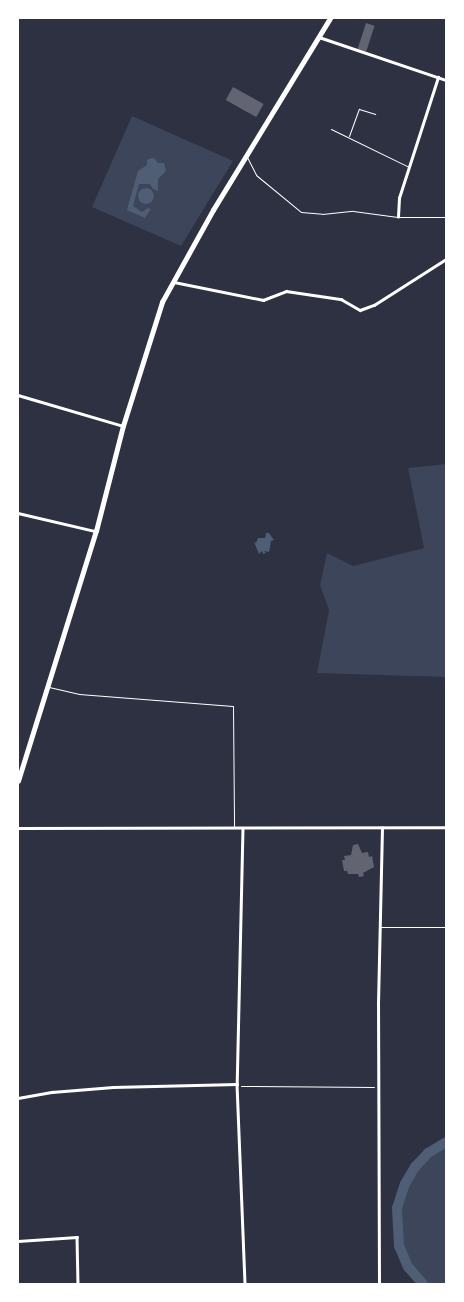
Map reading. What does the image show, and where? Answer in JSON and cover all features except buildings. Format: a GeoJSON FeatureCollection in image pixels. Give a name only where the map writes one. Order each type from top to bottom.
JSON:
{"type":"FeatureCollection","features":[{"type":"Feature","properties":{"kind":"main road"},"geometry":{"type":"LineString","coordinates":[[18,781],[96,531],[154,322],[172,281],[330,18]]}},
{"type":"Feature","properties":{"kind":"street"},"geometry":{"type":"LineString","coordinates":[[319,37],[446,80]]}},
{"type":"Feature","properties":{"kind":"street"},"geometry":{"type":"LineString","coordinates":[[398,217],[399,198],[438,77]]}},
{"type":"Feature","properties":{"kind":"street"},"geometry":{"type":"LineString","coordinates":[[172,281],[263,300],[286,291],[341,299],[360,310],[374,305],[446,259]]}},
{"type":"Feature","properties":{"kind":"street"},"geometry":{"type":"LineString","coordinates":[[18,395],[124,426]]}},
{"type":"Feature","properties":{"kind":"street"},"geometry":{"type":"LineString","coordinates":[[18,513],[96,531]]}},
{"type":"Feature","properties":{"kind":"street"},"geometry":{"type":"LineString","coordinates":[[18,828],[134,826],[234,828],[446,827]]}},
{"type":"Feature","properties":{"kind":"street"},"geometry":{"type":"LineString","coordinates":[[242,828],[237,1084],[245,1284]]}},
{"type":"Feature","properties":{"kind":"street"},"geometry":{"type":"LineString","coordinates":[[379,1284],[380,1087],[378,1004],[382,828]]}},
{"type":"Feature","properties":{"kind":"street"},"geometry":{"type":"LineString","coordinates":[[18,1098],[52,1092],[113,1087],[237,1084]]}},
{"type":"Feature","properties":{"kind":"street"},"geometry":{"type":"LineString","coordinates":[[18,1241],[77,1237],[78,1284]]}},
{"type":"Feature","properties":{"kind":"lane"},"geometry":{"type":"LineString","coordinates":[[349,137],[359,109],[375,114]]}},
{"type":"Feature","properties":{"kind":"lane"},"geometry":{"type":"LineString","coordinates":[[331,129],[410,167]]}},
{"type":"Feature","properties":{"kind":"lane"},"geometry":{"type":"LineString","coordinates":[[246,155],[256,175],[302,212],[322,214],[353,211],[398,217],[446,216]]}},
{"type":"Feature","properties":{"kind":"lane"},"geometry":{"type":"LineString","coordinates":[[48,687],[79,694],[233,706],[234,828]]}},
{"type":"Feature","properties":{"kind":"lane"},"geometry":{"type":"LineString","coordinates":[[380,927],[446,927]]}},
{"type":"Feature","properties":{"kind":"path"},"geometry":{"type":"LineString","coordinates":[[237,1084],[244,1088],[380,1087]]}},
{"type":"Feature","properties":{"kind":"shaded area"},"geometry":{"type":"Polygon","coordinates":[[[132,116],[233,161],[181,246],[92,207],[132,116]],[[146,188],[141,190],[139,198],[143,204],[148,204],[154,199],[153,191],[146,188]]]}},
{"type":"Feature","properties":{"kind":"shaded area"},"geometry":{"type":"Polygon","coordinates":[[[152,158],[158,163],[164,163],[166,171],[158,179],[158,191],[153,189],[150,184],[139,184],[133,206],[142,212],[148,208],[151,209],[145,218],[127,210],[138,171],[147,165],[147,160],[152,158]]]}},
{"type":"Feature","properties":{"kind":"shaded area"},"geometry":{"type":"Polygon","coordinates":[[[146,188],[154,196],[146,204],[138,196],[146,188]]]}},
{"type":"Feature","properties":{"kind":"shaded area"},"geometry":{"type":"Polygon","coordinates":[[[446,464],[446,677],[317,673],[329,610],[320,585],[327,553],[353,566],[424,548],[408,468],[446,464]]]}},
{"type":"Feature","properties":{"kind":"shaded area"},"geometry":{"type":"Polygon","coordinates":[[[266,533],[269,533],[274,540],[271,541],[269,552],[264,551],[266,553],[263,554],[262,551],[259,554],[254,542],[256,543],[258,538],[265,538],[266,533]]]}},
{"type":"Feature","properties":{"kind":"shaded area"},"geometry":{"type":"Polygon","coordinates":[[[446,1148],[446,1284],[425,1284],[409,1266],[400,1246],[398,1223],[400,1209],[407,1185],[417,1169],[429,1155],[446,1148]]]}},
{"type":"Feature","properties":{"kind":"waterway"},"geometry":{"type":"LineString","coordinates":[[423,1284],[408,1267],[399,1246],[397,1208],[405,1184],[415,1167],[428,1153],[446,1142]]}}]}
